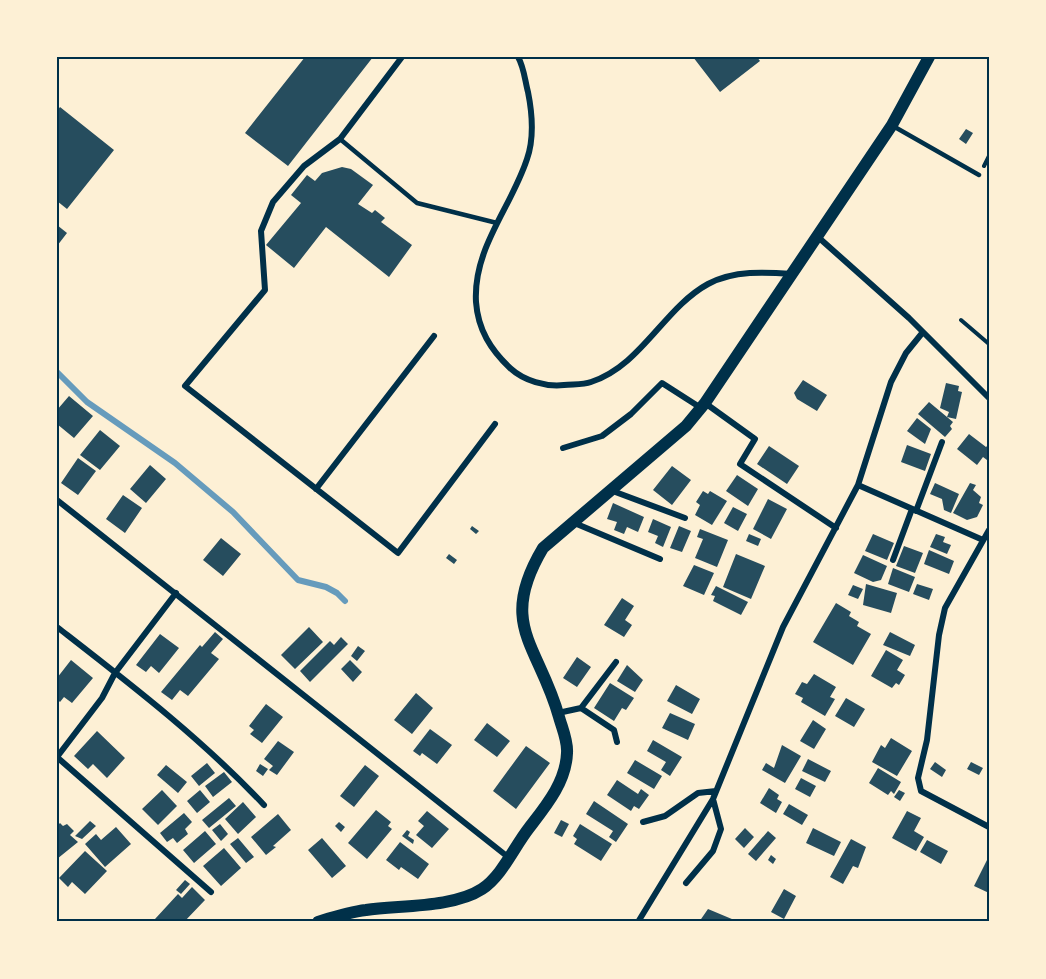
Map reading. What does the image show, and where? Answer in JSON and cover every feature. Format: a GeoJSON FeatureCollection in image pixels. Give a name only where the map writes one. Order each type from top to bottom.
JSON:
{"type":"FeatureCollection","features":[{"type":"Feature","properties":{"kind":"main road"},"geometry":{"type":"LineString","coordinates":[[318,922],[344,913],[462,898],[482,889],[546,806],[562,776],[568,751],[558,713],[521,623],[523,592],[530,570],[543,548],[686,426],[703,405],[892,125],[929,57]]}},
{"type":"Feature","properties":{"kind":"street"},"geometry":{"type":"LineString","coordinates":[[402,57],[340,139],[304,166],[273,202],[261,231],[265,290],[185,386],[398,553],[495,424]]}},
{"type":"Feature","properties":{"kind":"street"},"geometry":{"type":"LineString","coordinates":[[518,57],[532,111],[528,158],[497,223],[475,281],[477,310],[483,336],[499,358],[518,376],[552,387],[591,382],[613,371],[633,355],[666,317],[708,284],[740,274],[793,274]]}},
{"type":"Feature","properties":{"kind":"street"},"geometry":{"type":"LineString","coordinates":[[818,237],[923,332],[989,398]]}},
{"type":"Feature","properties":{"kind":"street"},"geometry":{"type":"LineString","coordinates":[[638,922],[713,799],[783,627],[858,485],[891,382],[906,352],[923,332]]}},
{"type":"Feature","properties":{"kind":"street"},"geometry":{"type":"LineString","coordinates":[[316,489],[434,336]]}},
{"type":"Feature","properties":{"kind":"street"},"geometry":{"type":"LineString","coordinates":[[563,448],[602,436],[632,414],[662,383],[703,405],[755,439],[740,464],[836,528]]}},
{"type":"Feature","properties":{"kind":"street"},"geometry":{"type":"LineString","coordinates":[[893,560],[942,442]]}},
{"type":"Feature","properties":{"kind":"street"},"geometry":{"type":"LineString","coordinates":[[858,485],[983,540]]}},
{"type":"Feature","properties":{"kind":"street"},"geometry":{"type":"LineString","coordinates":[[609,490],[685,518]]}},
{"type":"Feature","properties":{"kind":"street"},"geometry":{"type":"LineString","coordinates":[[57,500],[508,856]]}},
{"type":"Feature","properties":{"kind":"street"},"geometry":{"type":"LineString","coordinates":[[572,522],[660,559]]}},
{"type":"Feature","properties":{"kind":"street"},"geometry":{"type":"LineString","coordinates":[[989,530],[945,608],[939,635],[927,740],[918,778],[921,791],[989,826]]}},
{"type":"Feature","properties":{"kind":"street"},"geometry":{"type":"LineString","coordinates":[[176,593],[115,673],[102,698],[58,758],[212,892]]}},
{"type":"Feature","properties":{"kind":"street"},"geometry":{"type":"LineString","coordinates":[[57,627],[217,756],[264,805]]}},
{"type":"Feature","properties":{"kind":"street"},"geometry":{"type":"LineString","coordinates":[[558,713],[581,708],[616,662]]}},
{"type":"Feature","properties":{"kind":"street"},"geometry":{"type":"LineString","coordinates":[[581,708],[614,730],[617,742]]}},
{"type":"Feature","properties":{"kind":"street"},"geometry":{"type":"LineString","coordinates":[[643,822],[665,816],[698,793],[716,791]]}},
{"type":"Feature","properties":{"kind":"street"},"geometry":{"type":"LineString","coordinates":[[686,883],[713,851],[721,829],[713,799]]}},
{"type":"Feature","properties":{"kind":"lane"},"geometry":{"type":"LineString","coordinates":[[892,125],[978,175]]}},
{"type":"Feature","properties":{"kind":"lane"},"geometry":{"type":"LineString","coordinates":[[340,139],[417,203],[497,223]]}},
{"type":"Feature","properties":{"kind":"path"},"geometry":{"type":"LineString","coordinates":[[961,320],[989,344]]}},
{"type":"Feature","properties":{"kind":"building"},"geometry":{"type":"Polygon","coordinates":[[[305,57],[373,57],[288,166],[245,133],[305,57]]]}},
{"type":"Feature","properties":{"kind":"building"},"geometry":{"type":"Polygon","coordinates":[[[693,57],[757,57],[760,61],[720,92],[693,57]]]}},
{"type":"Feature","properties":{"kind":"building"},"geometry":{"type":"Polygon","coordinates":[[[60,107],[114,150],[67,209],[57,201],[57,111],[60,107]]]}},
{"type":"Feature","properties":{"kind":"building"},"geometry":{"type":"Polygon","coordinates":[[[966,129],[973,133],[966,144],[959,139],[966,129]]]}},
{"type":"Feature","properties":{"kind":"building"},"geometry":{"type":"Polygon","coordinates":[[[342,167],[351,169],[373,185],[358,204],[372,213],[375,210],[385,218],[381,222],[412,245],[389,277],[326,227],[294,268],[266,245],[301,203],[291,195],[307,175],[315,181],[322,173],[342,167]]]}},
{"type":"Feature","properties":{"kind":"building"},"geometry":{"type":"Polygon","coordinates":[[[57,225],[67,233],[57,246],[57,225]]]}},
{"type":"Feature","properties":{"kind":"building"},"geometry":{"type":"Polygon","coordinates":[[[803,380],[827,395],[817,411],[797,399],[794,393],[803,380]]]}},
{"type":"Feature","properties":{"kind":"building"},"geometry":{"type":"Polygon","coordinates":[[[946,383],[959,386],[958,391],[962,392],[956,419],[947,417],[949,412],[940,408],[946,383]]]}},
{"type":"Feature","properties":{"kind":"building"},"geometry":{"type":"Polygon","coordinates":[[[69,396],[93,416],[74,438],[57,424],[57,410],[69,396]]]}},
{"type":"Feature","properties":{"kind":"building"},"geometry":{"type":"Polygon","coordinates":[[[929,402],[953,422],[950,426],[952,429],[945,437],[918,414],[929,402]]]}},
{"type":"Feature","properties":{"kind":"building"},"geometry":{"type":"Polygon","coordinates":[[[917,418],[931,429],[925,444],[907,431],[917,418]]]}},
{"type":"Feature","properties":{"kind":"building"},"geometry":{"type":"Polygon","coordinates":[[[100,430],[120,446],[100,470],[80,455],[100,430]]]}},
{"type":"Feature","properties":{"kind":"building"},"geometry":{"type":"Polygon","coordinates":[[[969,434],[986,447],[989,444],[987,460],[983,457],[977,465],[957,449],[969,434]]]}},
{"type":"Feature","properties":{"kind":"building"},"geometry":{"type":"Polygon","coordinates":[[[907,445],[931,454],[925,471],[901,462],[907,445]]]}},
{"type":"Feature","properties":{"kind":"building"},"geometry":{"type":"Polygon","coordinates":[[[769,446],[799,466],[787,484],[757,464],[769,446]]]}},
{"type":"Feature","properties":{"kind":"building"},"geometry":{"type":"Polygon","coordinates":[[[78,458],[96,471],[78,495],[61,483],[78,458]]]}},
{"type":"Feature","properties":{"kind":"building"},"geometry":{"type":"Polygon","coordinates":[[[150,465],[166,479],[146,503],[130,489],[150,465]]]}},
{"type":"Feature","properties":{"kind":"building"},"geometry":{"type":"Polygon","coordinates":[[[672,466],[691,480],[672,505],[653,490],[672,466]]]}},
{"type":"Feature","properties":{"kind":"building"},"geometry":{"type":"Polygon","coordinates":[[[737,475],[758,489],[748,506],[726,491],[737,475]]]}},
{"type":"Feature","properties":{"kind":"building"},"geometry":{"type":"Polygon","coordinates":[[[935,483],[959,494],[951,513],[944,510],[942,499],[930,494],[935,483]]]}},
{"type":"Feature","properties":{"kind":"building"},"geometry":{"type":"Polygon","coordinates":[[[970,483],[976,485],[973,490],[981,497],[979,503],[983,505],[977,517],[967,520],[953,513],[970,483]]]}},
{"type":"Feature","properties":{"kind":"building"},"geometry":{"type":"Polygon","coordinates":[[[703,491],[708,494],[710,491],[727,501],[712,525],[695,515],[700,505],[696,502],[703,491]]]}},
{"type":"Feature","properties":{"kind":"building"},"geometry":{"type":"Polygon","coordinates":[[[123,495],[142,508],[125,533],[106,519],[123,495]]]}},
{"type":"Feature","properties":{"kind":"building"},"geometry":{"type":"Polygon","coordinates":[[[768,499],[787,509],[771,539],[753,529],[768,499]]]}},
{"type":"Feature","properties":{"kind":"building"},"geometry":{"type":"Polygon","coordinates":[[[613,503],[644,517],[638,532],[627,527],[624,534],[614,530],[617,522],[607,519],[613,503]]]}},
{"type":"Feature","properties":{"kind":"building"},"geometry":{"type":"Polygon","coordinates":[[[733,507],[747,514],[738,531],[724,523],[733,507]]]}},
{"type":"Feature","properties":{"kind":"building"},"geometry":{"type":"Polygon","coordinates":[[[653,519],[671,527],[663,547],[655,543],[658,536],[648,532],[653,519]]]}},
{"type":"Feature","properties":{"kind":"building"},"geometry":{"type":"Polygon","coordinates":[[[472,526],[479,531],[476,534],[470,529],[472,526]]]}},
{"type":"Feature","properties":{"kind":"building"},"geometry":{"type":"Polygon","coordinates":[[[679,526],[691,531],[682,552],[670,548],[679,526]]]}},
{"type":"Feature","properties":{"kind":"building"},"geometry":{"type":"Polygon","coordinates":[[[700,529],[728,540],[717,567],[695,558],[703,539],[697,537],[700,529]]]}},
{"type":"Feature","properties":{"kind":"building"},"geometry":{"type":"Polygon","coordinates":[[[749,534],[761,539],[758,546],[746,541],[749,534]]]}},
{"type":"Feature","properties":{"kind":"building"},"geometry":{"type":"Polygon","coordinates":[[[873,534],[894,543],[887,560],[865,551],[873,534]]]}},
{"type":"Feature","properties":{"kind":"building"},"geometry":{"type":"Polygon","coordinates":[[[936,534],[945,537],[943,542],[951,545],[947,554],[930,547],[936,534]]]}},
{"type":"Feature","properties":{"kind":"building"},"geometry":{"type":"Polygon","coordinates":[[[221,538],[241,554],[223,576],[203,560],[221,538]]]}},
{"type":"Feature","properties":{"kind":"building"},"geometry":{"type":"Polygon","coordinates":[[[904,546],[923,553],[915,573],[896,566],[904,546]]]}},
{"type":"Feature","properties":{"kind":"building"},"geometry":{"type":"Polygon","coordinates":[[[929,550],[954,561],[949,574],[924,564],[929,550]]]}},
{"type":"Feature","properties":{"kind":"building"},"geometry":{"type":"Polygon","coordinates":[[[449,554],[457,560],[454,564],[446,558],[449,554]]]}},
{"type":"Feature","properties":{"kind":"building"},"geometry":{"type":"Polygon","coordinates":[[[736,554],[765,566],[751,599],[723,587],[736,554]]]}},
{"type":"Feature","properties":{"kind":"building"},"geometry":{"type":"Polygon","coordinates":[[[863,555],[887,566],[881,580],[873,582],[854,573],[863,555]]]}},
{"type":"Feature","properties":{"kind":"building"},"geometry":{"type":"Polygon","coordinates":[[[694,565],[714,573],[704,595],[683,586],[694,565]]]}},
{"type":"Feature","properties":{"kind":"building"},"geometry":{"type":"Polygon","coordinates":[[[893,568],[915,577],[909,592],[888,584],[893,568]]]}},
{"type":"Feature","properties":{"kind":"building"},"geometry":{"type":"Polygon","coordinates":[[[866,584],[897,593],[891,613],[863,605],[866,584]]]}},
{"type":"Feature","properties":{"kind":"building"},"geometry":{"type":"Polygon","coordinates":[[[917,584],[933,589],[929,600],[913,594],[917,584]]]}},
{"type":"Feature","properties":{"kind":"building"},"geometry":{"type":"Polygon","coordinates":[[[853,585],[863,589],[858,599],[848,595],[853,585]]]}},
{"type":"Feature","properties":{"kind":"building"},"geometry":{"type":"Polygon","coordinates":[[[716,586],[748,602],[741,615],[713,601],[715,596],[711,595],[716,586]]]}},
{"type":"Feature","properties":{"kind":"building"},"geometry":{"type":"Polygon","coordinates":[[[622,598],[634,606],[625,620],[632,625],[624,637],[604,625],[622,598]]]}},
{"type":"Feature","properties":{"kind":"building"},"geometry":{"type":"Polygon","coordinates":[[[836,603],[851,612],[849,616],[859,622],[857,626],[871,634],[853,665],[813,642],[836,603]]]}},
{"type":"Feature","properties":{"kind":"building"},"geometry":{"type":"Polygon","coordinates":[[[309,627],[323,642],[295,669],[281,655],[309,627]]]}},
{"type":"Feature","properties":{"kind":"building"},"geometry":{"type":"Polygon","coordinates":[[[215,632],[223,639],[211,653],[219,659],[188,696],[180,690],[172,700],[161,692],[200,645],[202,647],[215,632]]]}},
{"type":"Feature","properties":{"kind":"building"},"geometry":{"type":"Polygon","coordinates":[[[890,632],[915,645],[910,656],[883,645],[890,632]]]}},
{"type":"Feature","properties":{"kind":"building"},"geometry":{"type":"Polygon","coordinates":[[[160,634],[179,648],[159,673],[151,666],[146,672],[136,665],[160,634]]]}},
{"type":"Feature","properties":{"kind":"building"},"geometry":{"type":"Polygon","coordinates":[[[341,637],[348,644],[310,682],[300,671],[330,641],[334,645],[341,637]]]}},
{"type":"Feature","properties":{"kind":"building"},"geometry":{"type":"Polygon","coordinates":[[[358,646],[365,651],[357,661],[351,656],[358,646]]]}},
{"type":"Feature","properties":{"kind":"building"},"geometry":{"type":"Polygon","coordinates":[[[886,650],[903,660],[897,670],[905,675],[899,685],[896,683],[892,688],[871,676],[886,650]]]}},
{"type":"Feature","properties":{"kind":"building"},"geometry":{"type":"Polygon","coordinates":[[[577,657],[591,667],[577,687],[563,678],[577,657]]]}},
{"type":"Feature","properties":{"kind":"building"},"geometry":{"type":"Polygon","coordinates":[[[71,660],[93,678],[72,703],[64,697],[60,702],[57,699],[57,678],[71,660]]]}},
{"type":"Feature","properties":{"kind":"building"},"geometry":{"type":"Polygon","coordinates":[[[350,660],[362,672],[353,682],[341,669],[350,660]]]}},
{"type":"Feature","properties":{"kind":"building"},"geometry":{"type":"Polygon","coordinates":[[[627,665],[643,680],[635,692],[617,681],[627,665]]]}},
{"type":"Feature","properties":{"kind":"building"},"geometry":{"type":"Polygon","coordinates":[[[814,674],[836,687],[830,697],[835,699],[825,716],[801,702],[803,698],[795,694],[802,682],[807,684],[814,674]]]}},
{"type":"Feature","properties":{"kind":"building"},"geometry":{"type":"Polygon","coordinates":[[[610,683],[634,698],[626,710],[622,708],[614,721],[594,708],[610,683]]]}},
{"type":"Feature","properties":{"kind":"building"},"geometry":{"type":"Polygon","coordinates":[[[676,685],[700,699],[692,714],[667,701],[676,685]]]}},
{"type":"Feature","properties":{"kind":"building"},"geometry":{"type":"Polygon","coordinates":[[[416,693],[433,708],[412,734],[394,720],[416,693]]]}},
{"type":"Feature","properties":{"kind":"building"},"geometry":{"type":"Polygon","coordinates":[[[846,698],[865,709],[854,727],[835,716],[846,698]]]}},
{"type":"Feature","properties":{"kind":"building"},"geometry":{"type":"Polygon","coordinates":[[[266,704],[283,717],[262,743],[250,734],[254,730],[249,726],[266,704]]]}},
{"type":"Feature","properties":{"kind":"building"},"geometry":{"type":"Polygon","coordinates":[[[670,713],[695,724],[688,740],[662,728],[670,713]]]}},
{"type":"Feature","properties":{"kind":"building"},"geometry":{"type":"Polygon","coordinates":[[[813,720],[826,729],[814,749],[800,741],[813,720]]]}},
{"type":"Feature","properties":{"kind":"building"},"geometry":{"type":"Polygon","coordinates":[[[487,723],[510,741],[497,757],[474,740],[487,723]]]}},
{"type":"Feature","properties":{"kind":"building"},"geometry":{"type":"Polygon","coordinates":[[[430,729],[452,745],[437,764],[422,753],[420,756],[413,751],[430,729]]]}},
{"type":"Feature","properties":{"kind":"building"},"geometry":{"type":"Polygon","coordinates":[[[97,731],[125,758],[107,778],[93,764],[88,769],[74,756],[97,731]]]}},
{"type":"Feature","properties":{"kind":"building"},"geometry":{"type":"Polygon","coordinates":[[[891,738],[912,751],[897,776],[872,762],[881,745],[885,748],[891,738]]]}},
{"type":"Feature","properties":{"kind":"building"},"geometry":{"type":"Polygon","coordinates":[[[653,740],[682,757],[670,776],[661,770],[666,762],[647,751],[653,740]]]}},
{"type":"Feature","properties":{"kind":"building"},"geometry":{"type":"Polygon","coordinates":[[[278,741],[294,752],[277,775],[269,770],[273,766],[264,759],[278,741]]]}},
{"type":"Feature","properties":{"kind":"building"},"geometry":{"type":"Polygon","coordinates":[[[782,745],[801,756],[785,783],[762,770],[766,763],[774,768],[782,745]]]}},
{"type":"Feature","properties":{"kind":"building"},"geometry":{"type":"Polygon","coordinates":[[[526,746],[550,763],[516,809],[493,791],[526,746]]]}},
{"type":"Feature","properties":{"kind":"building"},"geometry":{"type":"Polygon","coordinates":[[[808,759],[831,771],[825,782],[802,771],[808,759]]]}},
{"type":"Feature","properties":{"kind":"building"},"geometry":{"type":"Polygon","coordinates":[[[635,760],[662,776],[654,789],[627,773],[635,760]]]}},
{"type":"Feature","properties":{"kind":"building"},"geometry":{"type":"Polygon","coordinates":[[[935,762],[946,770],[942,777],[930,769],[935,762]]]}},
{"type":"Feature","properties":{"kind":"building"},"geometry":{"type":"Polygon","coordinates":[[[971,762],[983,768],[979,775],[967,769],[971,762]]]}},
{"type":"Feature","properties":{"kind":"building"},"geometry":{"type":"Polygon","coordinates":[[[207,763],[215,773],[199,786],[191,776],[207,763]]]}},
{"type":"Feature","properties":{"kind":"building"},"geometry":{"type":"Polygon","coordinates":[[[260,764],[268,769],[263,776],[256,771],[260,764]]]}},
{"type":"Feature","properties":{"kind":"building"},"geometry":{"type":"Polygon","coordinates":[[[166,765],[187,782],[178,793],[157,775],[166,765]]]}},
{"type":"Feature","properties":{"kind":"building"},"geometry":{"type":"Polygon","coordinates":[[[365,765],[379,776],[354,807],[340,796],[365,765]]]}},
{"type":"Feature","properties":{"kind":"building"},"geometry":{"type":"Polygon","coordinates":[[[878,768],[901,782],[894,794],[891,791],[888,795],[869,783],[878,768]]]}},
{"type":"Feature","properties":{"kind":"building"},"geometry":{"type":"Polygon","coordinates":[[[224,772],[232,782],[213,797],[205,786],[224,772]]]}},
{"type":"Feature","properties":{"kind":"building"},"geometry":{"type":"Polygon","coordinates":[[[801,778],[816,786],[810,797],[795,789],[801,778]]]}},
{"type":"Feature","properties":{"kind":"building"},"geometry":{"type":"Polygon","coordinates":[[[617,780],[638,794],[641,789],[649,795],[639,809],[634,806],[631,811],[607,795],[617,780]]]}},
{"type":"Feature","properties":{"kind":"building"},"geometry":{"type":"Polygon","coordinates":[[[769,788],[779,795],[777,799],[782,802],[776,813],[760,803],[769,788]]]}},
{"type":"Feature","properties":{"kind":"building"},"geometry":{"type":"Polygon","coordinates":[[[162,790],[177,806],[158,825],[142,809],[162,790]]]}},
{"type":"Feature","properties":{"kind":"building"},"geometry":{"type":"Polygon","coordinates":[[[200,790],[210,802],[197,813],[187,801],[200,790]]]}},
{"type":"Feature","properties":{"kind":"building"},"geometry":{"type":"Polygon","coordinates":[[[899,790],[905,793],[900,801],[894,797],[899,790]]]}},
{"type":"Feature","properties":{"kind":"building"},"geometry":{"type":"Polygon","coordinates":[[[229,798],[236,806],[209,828],[202,820],[229,798]]]}},
{"type":"Feature","properties":{"kind":"building"},"geometry":{"type":"Polygon","coordinates":[[[594,801],[628,824],[616,842],[609,837],[613,831],[586,814],[594,801]]]}},
{"type":"Feature","properties":{"kind":"building"},"geometry":{"type":"Polygon","coordinates":[[[243,802],[256,817],[238,834],[225,819],[243,802]]]}},
{"type":"Feature","properties":{"kind":"building"},"geometry":{"type":"Polygon","coordinates":[[[789,804],[808,815],[802,825],[783,814],[789,804]]]}},
{"type":"Feature","properties":{"kind":"building"},"geometry":{"type":"Polygon","coordinates":[[[376,810],[391,822],[388,826],[392,829],[367,859],[348,843],[376,810]]]}},
{"type":"Feature","properties":{"kind":"building"},"geometry":{"type":"Polygon","coordinates":[[[427,811],[449,829],[432,848],[416,835],[424,826],[418,821],[427,811]]]}},
{"type":"Feature","properties":{"kind":"building"},"geometry":{"type":"Polygon","coordinates":[[[907,811],[921,818],[914,831],[924,837],[916,851],[892,838],[907,811]]]}},
{"type":"Feature","properties":{"kind":"building"},"geometry":{"type":"Polygon","coordinates":[[[184,813],[192,822],[185,829],[188,834],[177,843],[173,838],[167,842],[160,833],[184,813]]]}},
{"type":"Feature","properties":{"kind":"building"},"geometry":{"type":"Polygon","coordinates":[[[278,814],[291,830],[266,855],[251,837],[278,814]]]}},
{"type":"Feature","properties":{"kind":"building"},"geometry":{"type":"Polygon","coordinates":[[[561,820],[569,824],[562,837],[554,833],[561,820]]]}},
{"type":"Feature","properties":{"kind":"building"},"geometry":{"type":"Polygon","coordinates":[[[90,821],[96,826],[82,839],[75,836],[90,821]]]}},
{"type":"Feature","properties":{"kind":"building"},"geometry":{"type":"Polygon","coordinates":[[[339,822],[345,827],[341,832],[335,826],[339,822]]]}},
{"type":"Feature","properties":{"kind":"building"},"geometry":{"type":"Polygon","coordinates":[[[60,823],[63,826],[67,824],[74,831],[70,835],[78,842],[57,859],[57,826],[60,823]]]}},
{"type":"Feature","properties":{"kind":"building"},"geometry":{"type":"Polygon","coordinates":[[[220,824],[228,834],[221,841],[212,830],[220,824]]]}},
{"type":"Feature","properties":{"kind":"building"},"geometry":{"type":"Polygon","coordinates":[[[580,824],[612,844],[601,861],[574,844],[577,839],[573,836],[580,824]]]}},
{"type":"Feature","properties":{"kind":"building"},"geometry":{"type":"Polygon","coordinates":[[[116,827],[131,844],[105,867],[85,844],[96,834],[101,840],[116,827]]]}},
{"type":"Feature","properties":{"kind":"building"},"geometry":{"type":"Polygon","coordinates":[[[745,828],[754,837],[744,848],[735,839],[745,828]]]}},
{"type":"Feature","properties":{"kind":"building"},"geometry":{"type":"Polygon","coordinates":[[[813,828],[841,842],[834,856],[806,843],[813,828]]]}},
{"type":"Feature","properties":{"kind":"building"},"geometry":{"type":"Polygon","coordinates":[[[407,830],[410,832],[408,836],[414,840],[413,844],[402,836],[407,830]]]}},
{"type":"Feature","properties":{"kind":"building"},"geometry":{"type":"Polygon","coordinates":[[[205,831],[216,844],[194,863],[183,850],[205,831]]]}},
{"type":"Feature","properties":{"kind":"building"},"geometry":{"type":"Polygon","coordinates":[[[768,831],[776,838],[756,861],[748,854],[768,831]]]}},
{"type":"Feature","properties":{"kind":"building"},"geometry":{"type":"Polygon","coordinates":[[[238,838],[254,857],[246,863],[230,844],[238,838]]]}},
{"type":"Feature","properties":{"kind":"building"},"geometry":{"type":"Polygon","coordinates":[[[322,838],[346,866],[332,878],[308,850],[322,838]]]}},
{"type":"Feature","properties":{"kind":"building"},"geometry":{"type":"Polygon","coordinates":[[[851,839],[866,847],[858,868],[853,866],[843,884],[830,877],[851,839]]]}},
{"type":"Feature","properties":{"kind":"building"},"geometry":{"type":"Polygon","coordinates":[[[927,840],[948,851],[941,864],[920,852],[927,840]]]}},
{"type":"Feature","properties":{"kind":"building"},"geometry":{"type":"Polygon","coordinates":[[[400,842],[429,864],[418,879],[401,867],[399,870],[386,860],[400,842]]]}},
{"type":"Feature","properties":{"kind":"building"},"geometry":{"type":"Polygon","coordinates":[[[224,848],[241,868],[221,886],[203,866],[224,848]]]}},
{"type":"Feature","properties":{"kind":"building"},"geometry":{"type":"Polygon","coordinates":[[[85,851],[107,871],[85,894],[72,882],[68,887],[59,878],[85,851]]]}},
{"type":"Feature","properties":{"kind":"building"},"geometry":{"type":"Polygon","coordinates":[[[771,855],[776,859],[773,864],[768,860],[771,855]]]}},
{"type":"Feature","properties":{"kind":"building"},"geometry":{"type":"Polygon","coordinates":[[[989,856],[989,893],[974,886],[989,856]]]}},
{"type":"Feature","properties":{"kind":"building"},"geometry":{"type":"Polygon","coordinates":[[[185,880],[190,884],[181,894],[176,890],[185,880]]]}},
{"type":"Feature","properties":{"kind":"building"},"geometry":{"type":"Polygon","coordinates":[[[192,887],[205,900],[184,922],[159,922],[155,919],[178,894],[182,898],[192,887]]]}},
{"type":"Feature","properties":{"kind":"building"},"geometry":{"type":"Polygon","coordinates":[[[784,889],[796,896],[784,919],[771,912],[784,889]]]}},
{"type":"Feature","properties":{"kind":"building"},"geometry":{"type":"Polygon","coordinates":[[[708,909],[739,922],[699,922],[708,909]]]}},
{"type":"Feature","properties":{"kind":"waterway"},"geometry":{"type":"LineString","coordinates":[[57,372],[87,402],[175,463],[233,512],[298,580],[326,587],[345,601]]}}]}
